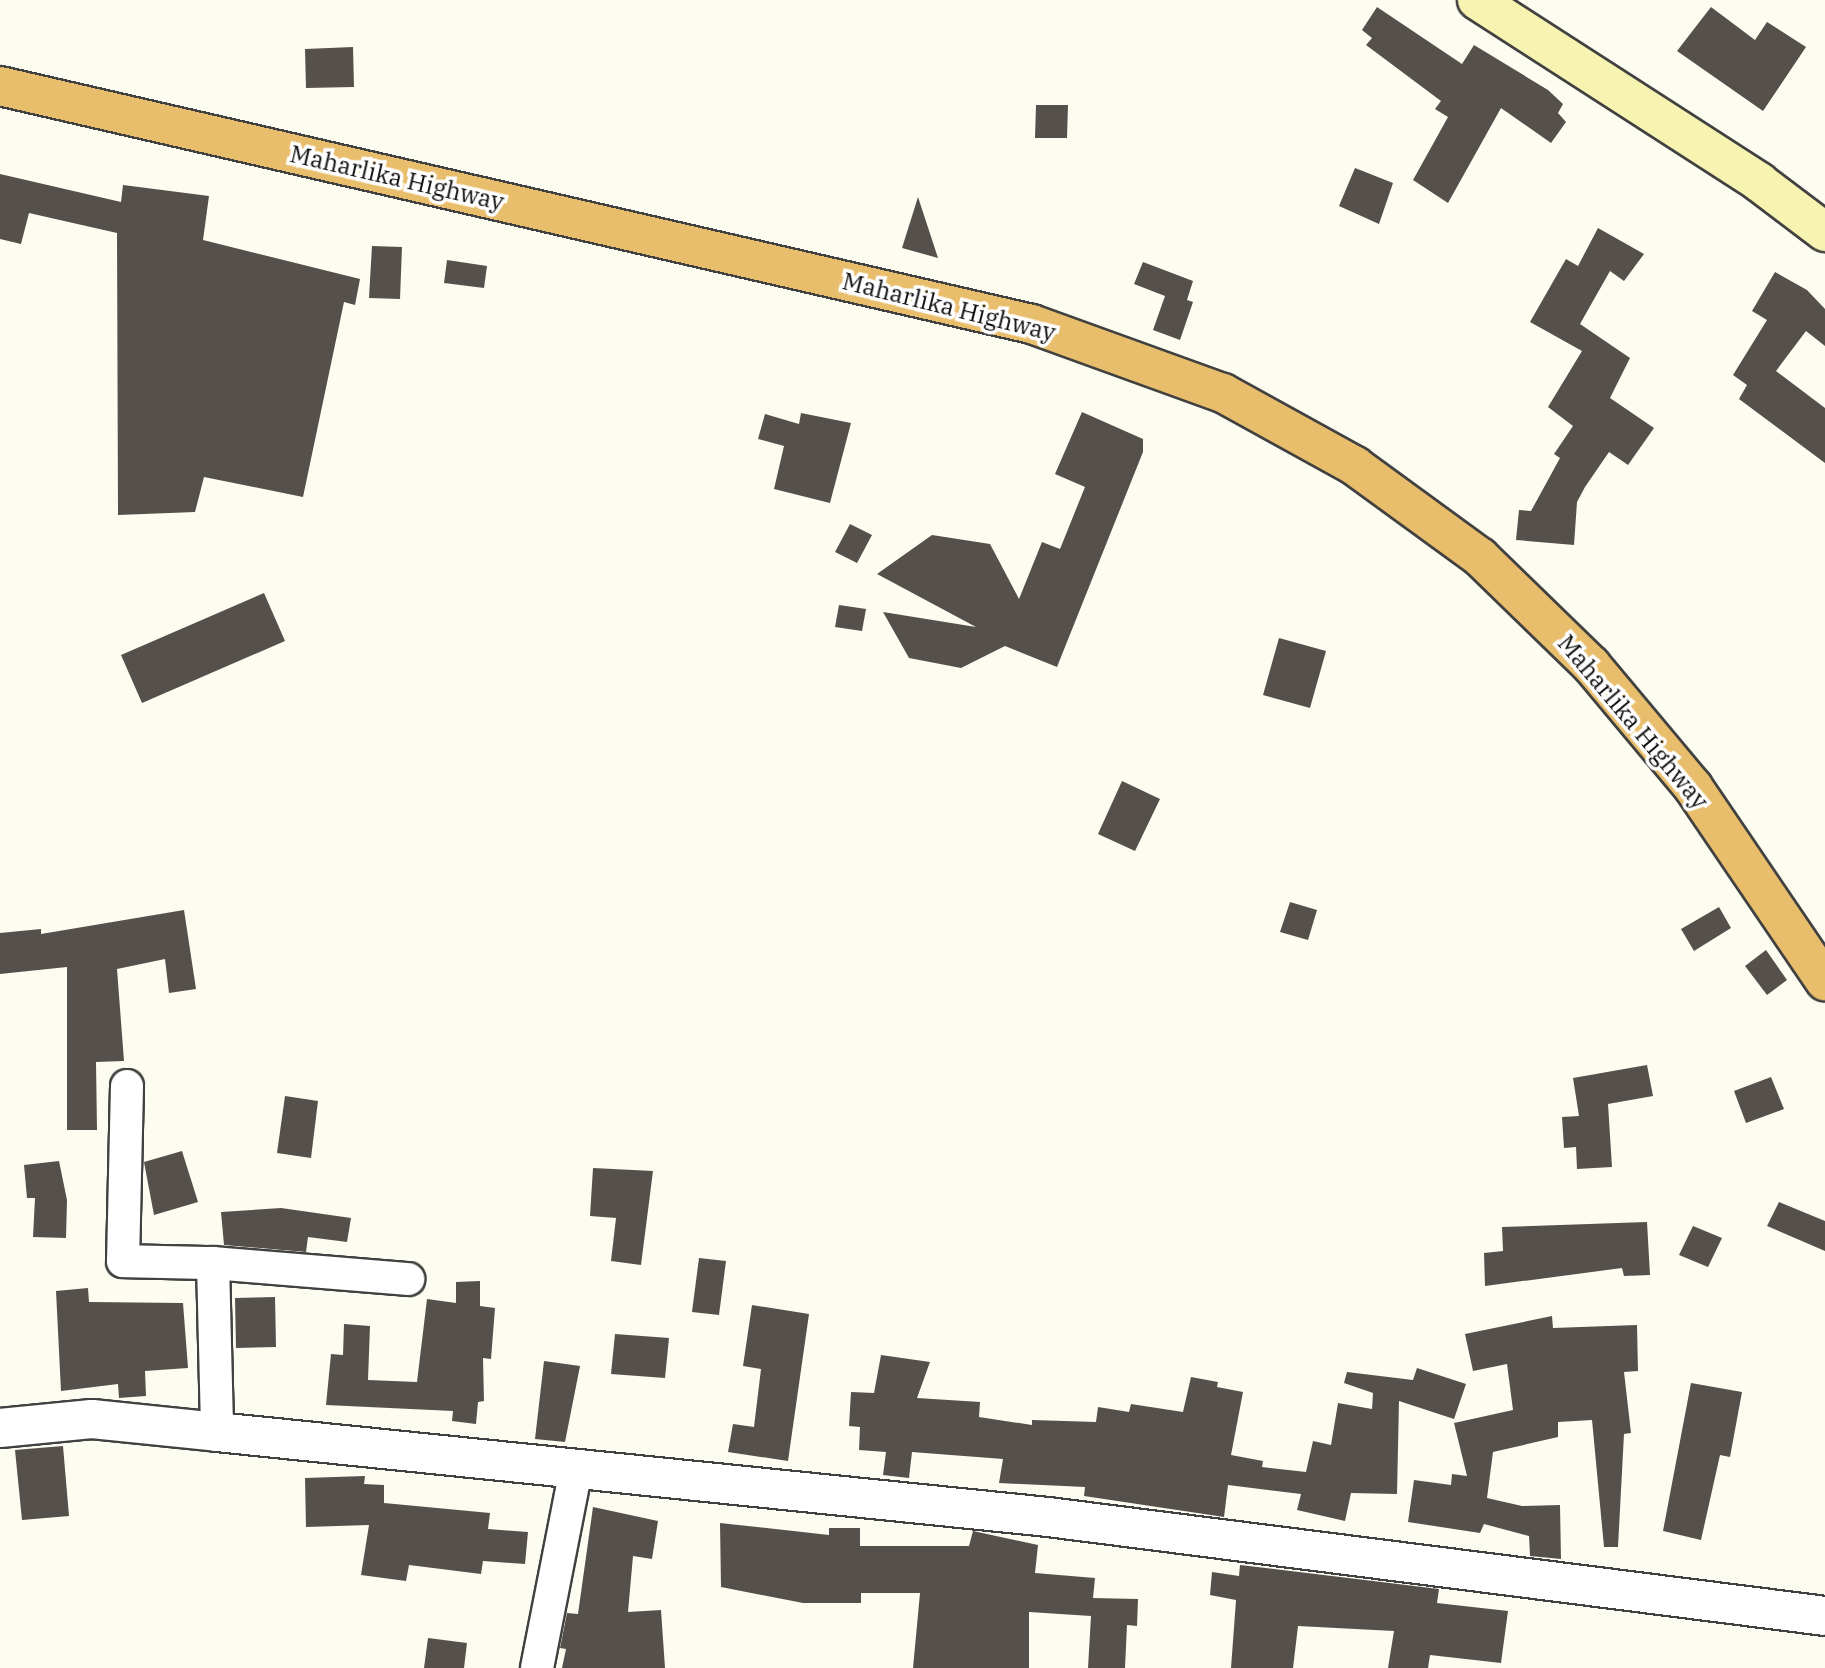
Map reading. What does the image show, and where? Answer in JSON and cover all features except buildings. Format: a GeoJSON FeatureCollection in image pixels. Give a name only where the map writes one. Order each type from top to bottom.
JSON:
{"type":"FeatureCollection","features":[{"type":"Feature","properties":{"kind":"highway","name":"Maharlika Highway"},"geometry":{"type":"LineString","coordinates":[[0,86],[1032,324],[1223,393],[1356,466],[1480,557],[1591,665],[1693,787],[1825,981]]}},
{"type":"Feature","properties":{"kind":"main road"},"geometry":{"type":"LineString","coordinates":[[1477,0],[1759,182],[1825,232]]}},
{"type":"Feature","properties":{"kind":"street"},"geometry":{"type":"LineString","coordinates":[[127,1086],[123,1261],[213,1263],[408,1279]]}},
{"type":"Feature","properties":{"kind":"street"},"geometry":{"type":"LineString","coordinates":[[213,1263],[217,1432]]}},
{"type":"Feature","properties":{"kind":"street"},"geometry":{"type":"LineString","coordinates":[[0,1428],[92,1419],[1048,1517],[1825,1616]]}},
{"type":"Feature","properties":{"kind":"street"},"geometry":{"type":"LineString","coordinates":[[537,1668],[576,1469]]}}]}
